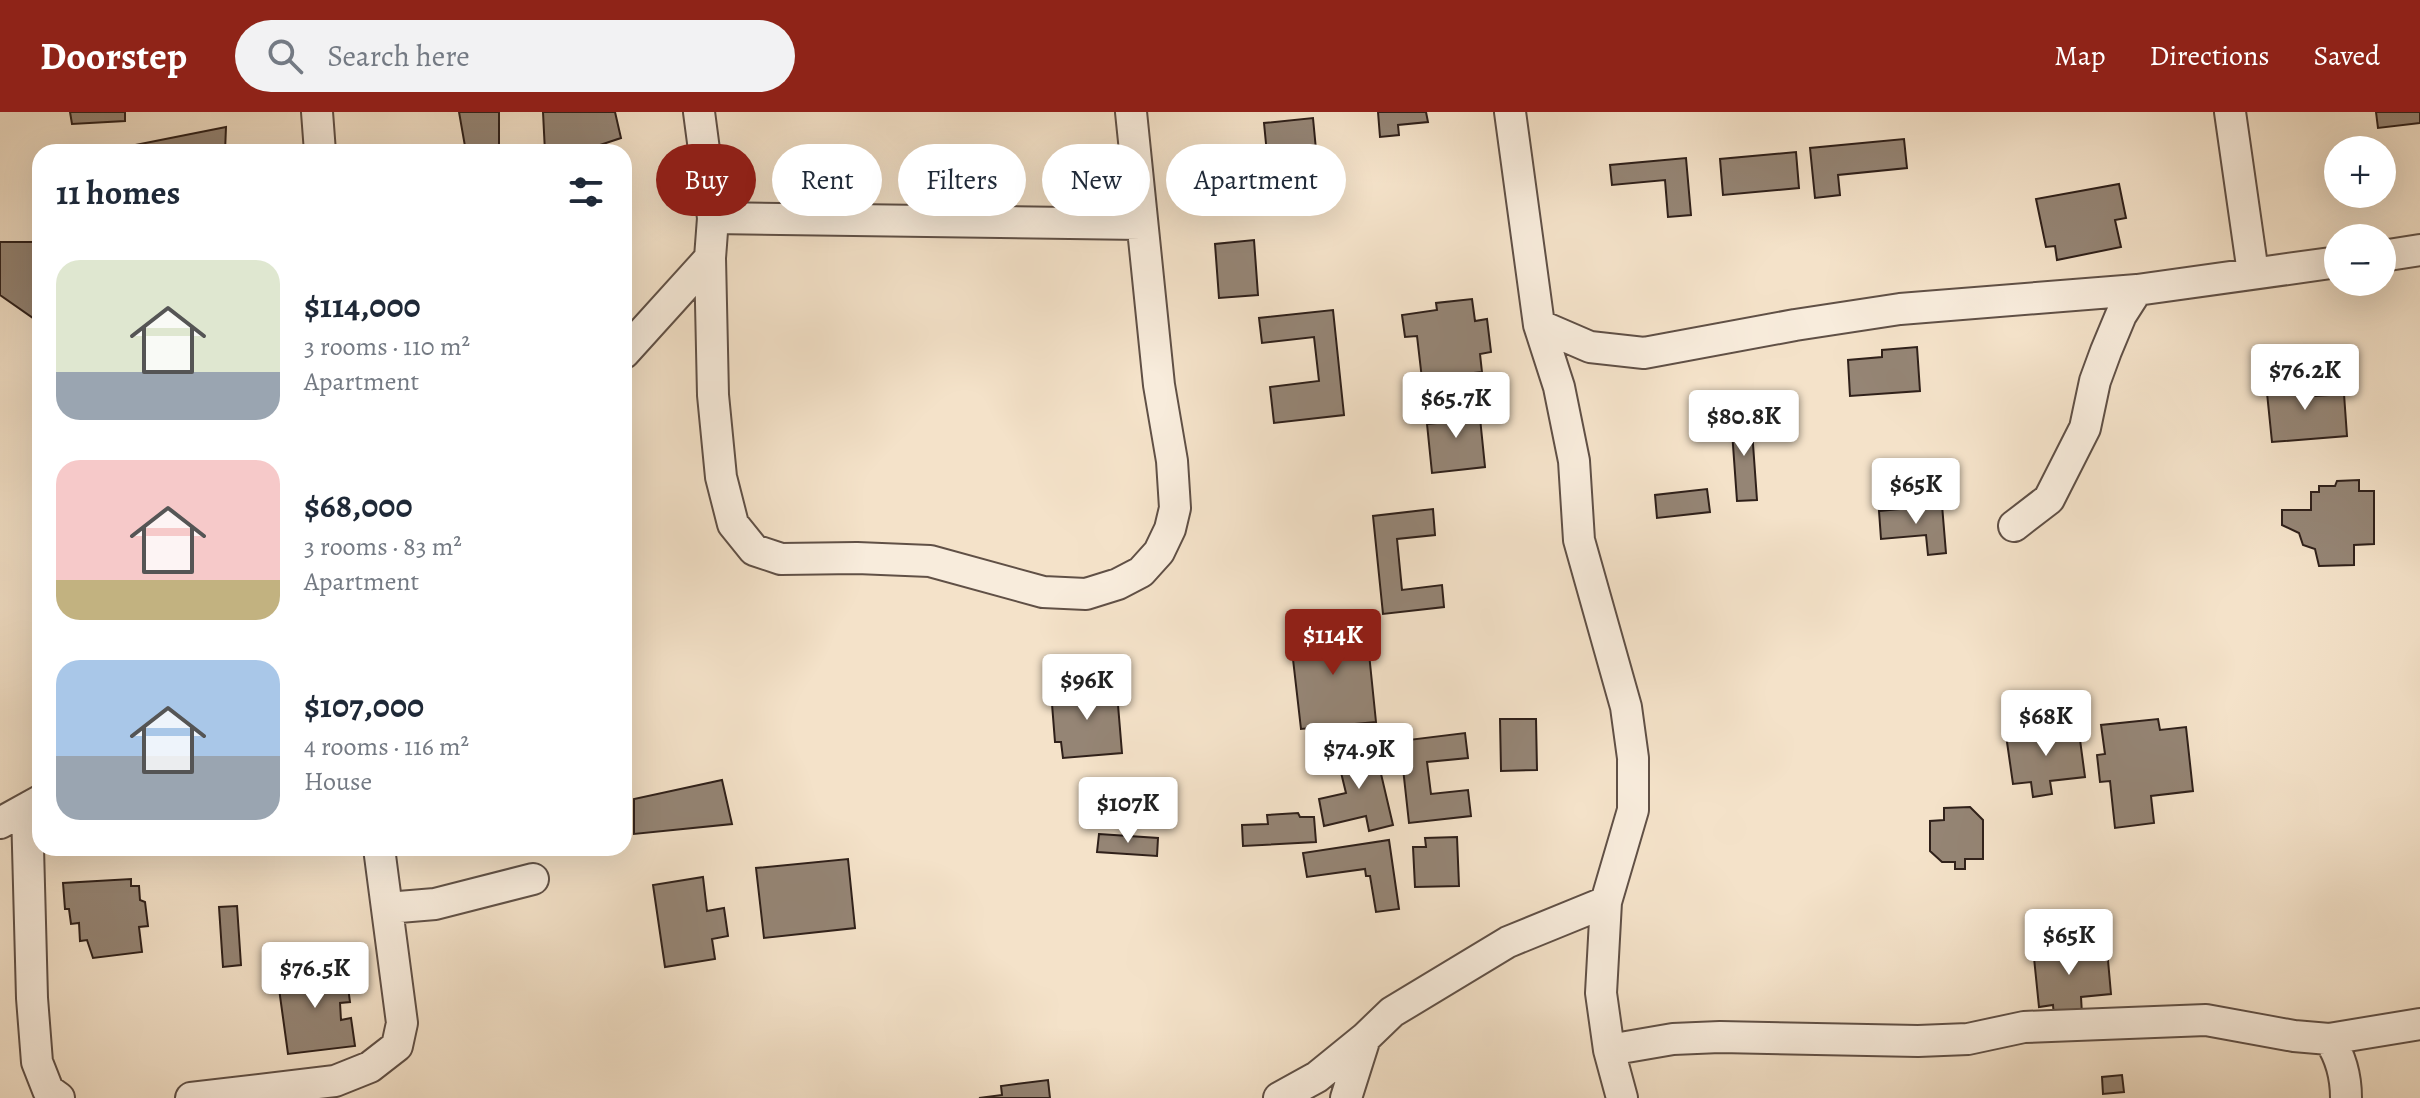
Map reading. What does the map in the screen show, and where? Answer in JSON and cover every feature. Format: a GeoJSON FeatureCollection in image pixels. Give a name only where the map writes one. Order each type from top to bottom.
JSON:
{"type":"FeatureCollection","features":[{"type":"Feature","properties":{"kind":"street"},"geometry":{"type":"LineString","coordinates":[[317,112],[319,144]]}},
{"type":"Feature","properties":{"kind":"street"},"geometry":{"type":"LineString","coordinates":[[699,112],[713,218],[710,258],[713,395],[721,477],[733,524],[754,550],[781,559],[930,561],[1043,592],[1086,594],[1118,584],[1141,572],[1159,552],[1170,529],[1175,508],[1172,461],[1159,385],[1141,224],[1131,112]]}},
{"type":"Feature","properties":{"kind":"street"},"geometry":{"type":"LineString","coordinates":[[1510,112],[1539,325],[1559,387],[1574,461],[1579,540],[1626,707],[1633,758],[1633,810],[1606,902],[1601,993],[1609,1050],[1622,1098]]}},
{"type":"Feature","properties":{"kind":"street"},"geometry":{"type":"LineString","coordinates":[[2230,112],[2253,273]]}},
{"type":"Feature","properties":{"kind":"street"},"geometry":{"type":"LineString","coordinates":[[713,218],[1141,224]]}},
{"type":"Feature","properties":{"kind":"street"},"geometry":{"type":"LineString","coordinates":[[2396,254],[2420,250]]}},
{"type":"Feature","properties":{"kind":"street"},"geometry":{"type":"LineString","coordinates":[[632,344],[710,258]]}},
{"type":"Feature","properties":{"kind":"street"},"geometry":{"type":"LineString","coordinates":[[1539,325],[1590,347],[1644,353],[1900,309],[2137,290],[2324,264]]}},
{"type":"Feature","properties":{"kind":"street"},"geometry":{"type":"LineString","coordinates":[[2014,526],[2049,499],[2085,428],[2095,381],[2106,351],[2121,315],[2137,290]]}},
{"type":"Feature","properties":{"kind":"street"},"geometry":{"type":"LineString","coordinates":[[0,823],[32,807]]}},
{"type":"Feature","properties":{"kind":"street"},"geometry":{"type":"LineString","coordinates":[[33,856],[32,998],[37,1062],[48,1090],[59,1098]]}},
{"type":"Feature","properties":{"kind":"street"},"geometry":{"type":"LineString","coordinates":[[191,1098],[335,1081],[370,1067],[397,1046],[402,1023],[380,856]]}},
{"type":"Feature","properties":{"kind":"street"},"geometry":{"type":"LineString","coordinates":[[387,908],[435,904],[533,879]]}},
{"type":"Feature","properties":{"kind":"street"},"geometry":{"type":"LineString","coordinates":[[1279,1098],[1317,1077],[1392,1012],[1508,942],[1606,902]]}},
{"type":"Feature","properties":{"kind":"street"},"geometry":{"type":"LineString","coordinates":[[1609,1050],[1673,1039],[1931,1041],[1968,1039],[2024,1027],[2206,1020],[2329,1039],[2420,1024]]}},
{"type":"Feature","properties":{"kind":"street"},"geometry":{"type":"LineString","coordinates":[[1346,1098],[1365,1038]]}},
{"type":"Feature","properties":{"kind":"street"},"geometry":{"type":"LineString","coordinates":[[2329,1039],[2337,1051],[2346,1082],[2346,1098]]}},
{"type":"Feature","properties":{"kind":"building"},"geometry":{"type":"Polygon","coordinates":[[[70,112],[125,112],[125,121],[72,124],[70,112]]]}},
{"type":"Feature","properties":{"kind":"building"},"geometry":{"type":"Polygon","coordinates":[[[459,112],[499,112],[499,144],[465,144],[459,112]]]}},
{"type":"Feature","properties":{"kind":"building"},"geometry":{"type":"Polygon","coordinates":[[[543,112],[615,112],[621,138],[603,144],[545,144],[543,112]]]}},
{"type":"Feature","properties":{"kind":"building"},"geometry":{"type":"Polygon","coordinates":[[[1378,112],[1426,112],[1428,122],[1398,125],[1399,135],[1380,137],[1378,112]]]}},
{"type":"Feature","properties":{"kind":"building"},"geometry":{"type":"Polygon","coordinates":[[[2376,112],[2420,112],[2420,123],[2378,128],[2376,112]]]}},
{"type":"Feature","properties":{"kind":"building"},"geometry":{"type":"Polygon","coordinates":[[[1313,118],[1315,144],[1266,144],[1264,123],[1313,118]]]}},
{"type":"Feature","properties":{"kind":"building"},"geometry":{"type":"Polygon","coordinates":[[[226,127],[225,144],[140,144],[226,127]]]}},
{"type":"Feature","properties":{"kind":"building"},"geometry":{"type":"Polygon","coordinates":[[[1904,139],[1907,168],[1838,175],[1840,195],[1815,198],[1810,148],[1904,139]]]}},
{"type":"Feature","properties":{"kind":"building"},"geometry":{"type":"Polygon","coordinates":[[[1796,152],[1799,188],[1723,195],[1720,159],[1796,152]]]}},
{"type":"Feature","properties":{"kind":"building"},"geometry":{"type":"Polygon","coordinates":[[[1686,158],[1691,215],[1668,217],[1665,180],[1612,185],[1610,165],[1686,158]]]}},
{"type":"Feature","properties":{"kind":"building"},"geometry":{"type":"Polygon","coordinates":[[[2119,184],[2126,218],[2115,220],[2121,247],[2057,260],[2055,246],[2046,247],[2036,199],[2119,184]]]}},
{"type":"Feature","properties":{"kind":"building"},"geometry":{"type":"Polygon","coordinates":[[[1254,240],[1258,295],[1219,298],[1215,244],[1254,240]]]}},
{"type":"Feature","properties":{"kind":"building"},"geometry":{"type":"Polygon","coordinates":[[[0,242],[32,242],[32,317],[0,295],[0,242]]]}},
{"type":"Feature","properties":{"kind":"building"},"geometry":{"type":"Polygon","coordinates":[[[1472,299],[1475,321],[1487,319],[1491,352],[1480,354],[1482,372],[1422,379],[1417,336],[1405,337],[1402,315],[1437,310],[1436,303],[1472,299]]]}},
{"type":"Feature","properties":{"kind":"building"},"geometry":{"type":"Polygon","coordinates":[[[1333,310],[1344,415],[1274,423],[1270,387],[1319,381],[1314,337],[1262,343],[1259,318],[1333,310]]]}},
{"type":"Feature","properties":{"kind":"building"},"geometry":{"type":"Polygon","coordinates":[[[1917,347],[1920,391],[1850,396],[1848,360],[1882,357],[1882,350],[1917,347]]]}},
{"type":"Feature","properties":{"kind":"building"},"geometry":{"type":"Polygon","coordinates":[[[2314,375],[2316,396],[2344,394],[2347,436],[2272,442],[2267,393],[2282,392],[2281,378],[2314,375]]]}},
{"type":"Feature","properties":{"kind":"building"},"geometry":{"type":"Polygon","coordinates":[[[1454,405],[1454,411],[1479,408],[1485,467],[1432,473],[1427,424],[1436,423],[1435,407],[1454,405]]]}},
{"type":"Feature","properties":{"kind":"building"},"geometry":{"type":"Polygon","coordinates":[[[1751,416],[1757,500],[1737,501],[1731,417],[1751,416]]]}},
{"type":"Feature","properties":{"kind":"building"},"geometry":{"type":"Polygon","coordinates":[[[2359,480],[2359,491],[2374,491],[2374,544],[2354,545],[2354,565],[2319,566],[2315,549],[2303,545],[2299,533],[2282,525],[2282,510],[2311,510],[2311,492],[2319,492],[2319,486],[2359,480]]]}},
{"type":"Feature","properties":{"kind":"building"},"geometry":{"type":"Polygon","coordinates":[[[1707,489],[1710,512],[1657,518],[1655,495],[1707,489]]]}},
{"type":"Feature","properties":{"kind":"building"},"geometry":{"type":"Polygon","coordinates":[[[1942,505],[1946,553],[1928,555],[1926,535],[1881,539],[1879,511],[1942,505]]]}},
{"type":"Feature","properties":{"kind":"building"},"geometry":{"type":"Polygon","coordinates":[[[1433,509],[1435,535],[1397,539],[1402,590],[1442,585],[1444,607],[1383,614],[1373,516],[1433,509]]]}},
{"type":"Feature","properties":{"kind":"building"},"geometry":{"type":"Polygon","coordinates":[[[1366,624],[1376,722],[1301,729],[1290,633],[1366,624]]]}},
{"type":"Feature","properties":{"kind":"building"},"geometry":{"type":"Polygon","coordinates":[[[1101,685],[1102,695],[1117,693],[1122,753],[1063,758],[1061,742],[1055,742],[1052,704],[1058,704],[1056,689],[1101,685]]]}},
{"type":"Feature","properties":{"kind":"building"},"geometry":{"type":"Polygon","coordinates":[[[1500,719],[1536,719],[1537,770],[1501,771],[1500,719]]]}},
{"type":"Feature","properties":{"kind":"building"},"geometry":{"type":"Polygon","coordinates":[[[2158,719],[2160,730],[2186,727],[2193,791],[2151,796],[2154,823],[2115,828],[2110,781],[2100,782],[2097,755],[2105,754],[2101,725],[2158,719]]]}},
{"type":"Feature","properties":{"kind":"building"},"geometry":{"type":"Polygon","coordinates":[[[2078,725],[2085,777],[2050,781],[2052,794],[2033,797],[2031,782],[2013,784],[2006,735],[2078,725]]]}},
{"type":"Feature","properties":{"kind":"building"},"geometry":{"type":"Polygon","coordinates":[[[1465,733],[1468,758],[1427,762],[1431,794],[1468,790],[1471,816],[1409,823],[1400,741],[1465,733]]]}},
{"type":"Feature","properties":{"kind":"building"},"geometry":{"type":"Polygon","coordinates":[[[1374,744],[1393,825],[1369,831],[1366,816],[1324,826],[1319,799],[1346,793],[1336,752],[1374,744]]]}},
{"type":"Feature","properties":{"kind":"building"},"geometry":{"type":"Polygon","coordinates":[[[722,780],[732,824],[634,834],[634,799],[722,780]]]}},
{"type":"Feature","properties":{"kind":"building"},"geometry":{"type":"Polygon","coordinates":[[[1970,807],[1983,820],[1983,859],[1965,859],[1965,869],[1955,869],[1955,862],[1942,862],[1930,851],[1930,821],[1944,820],[1944,808],[1970,807]]]}},
{"type":"Feature","properties":{"kind":"building"},"geometry":{"type":"Polygon","coordinates":[[[1298,813],[1300,817],[1314,817],[1316,842],[1243,846],[1242,825],[1268,824],[1267,815],[1298,813]]]}},
{"type":"Feature","properties":{"kind":"building"},"geometry":{"type":"Polygon","coordinates":[[[1099,834],[1158,838],[1157,856],[1097,852],[1099,834]]]}},
{"type":"Feature","properties":{"kind":"building"},"geometry":{"type":"Polygon","coordinates":[[[1457,837],[1459,886],[1415,887],[1413,847],[1426,847],[1425,838],[1457,837]]]}},
{"type":"Feature","properties":{"kind":"building"},"geometry":{"type":"Polygon","coordinates":[[[1389,840],[1399,909],[1376,912],[1370,876],[1366,876],[1365,869],[1307,877],[1303,853],[1389,840]]]}},
{"type":"Feature","properties":{"kind":"building"},"geometry":{"type":"Polygon","coordinates":[[[848,859],[855,928],[764,938],[756,868],[848,859]]]}},
{"type":"Feature","properties":{"kind":"building"},"geometry":{"type":"Polygon","coordinates":[[[703,877],[707,911],[724,908],[728,936],[712,939],[715,959],[665,967],[653,885],[703,877]]]}},
{"type":"Feature","properties":{"kind":"building"},"geometry":{"type":"Polygon","coordinates":[[[131,879],[131,886],[139,886],[140,900],[145,902],[148,926],[139,927],[142,952],[93,958],[87,940],[80,941],[79,923],[71,924],[69,909],[65,909],[63,883],[131,879]]]}},
{"type":"Feature","properties":{"kind":"building"},"geometry":{"type":"Polygon","coordinates":[[[237,906],[241,965],[223,967],[219,907],[237,906]]]}},
{"type":"Feature","properties":{"kind":"building"},"geometry":{"type":"Polygon","coordinates":[[[2057,936],[2058,945],[2071,944],[2072,953],[2107,949],[2111,994],[2081,997],[2082,1014],[2054,1017],[2053,1005],[2039,1007],[2033,948],[2048,946],[2047,937],[2057,936]]]}},
{"type":"Feature","properties":{"kind":"building"},"geometry":{"type":"Polygon","coordinates":[[[345,965],[350,1002],[340,1003],[341,1020],[351,1018],[355,1046],[288,1054],[277,974],[345,965]]]}},
{"type":"Feature","properties":{"kind":"building"},"geometry":{"type":"Polygon","coordinates":[[[2122,1075],[2124,1092],[2103,1094],[2102,1077],[2122,1075]]]}},
{"type":"Feature","properties":{"kind":"building"},"geometry":{"type":"Polygon","coordinates":[[[1048,1080],[1050,1098],[979,1098],[1002,1095],[1001,1086],[1048,1080]]]}}]}
